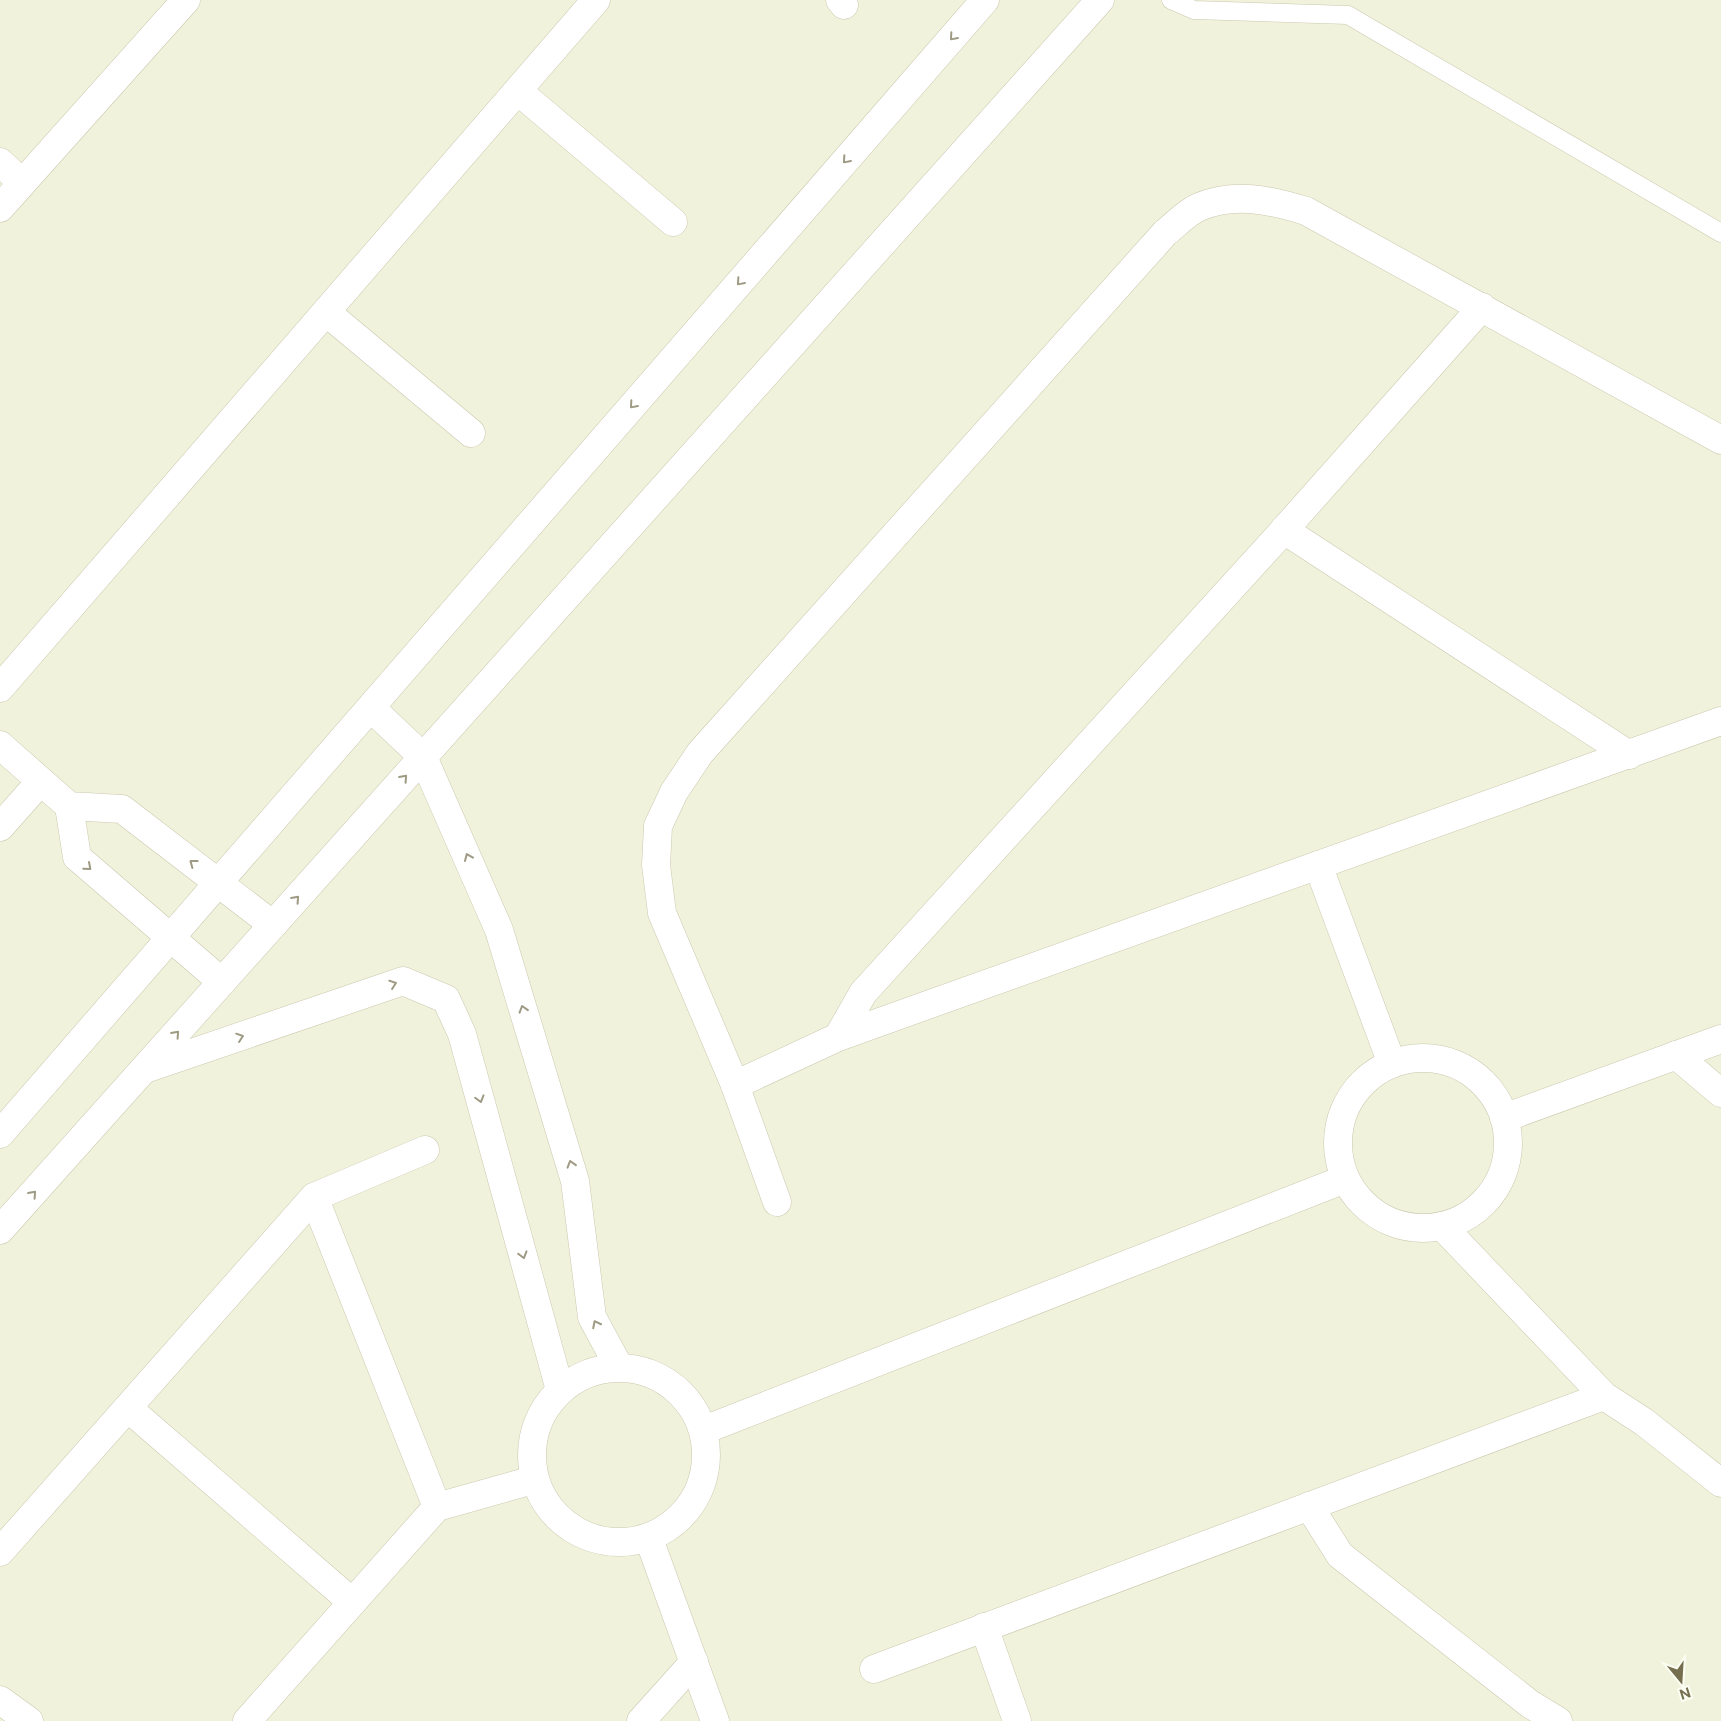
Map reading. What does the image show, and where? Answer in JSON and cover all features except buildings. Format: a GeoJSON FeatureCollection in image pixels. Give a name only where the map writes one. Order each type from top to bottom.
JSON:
{"type":"FeatureCollection","features":[{"type":"Feature","properties":{"kind":"street"},"geometry":{"type":"LineString","coordinates":[[0,208],[186,0]]}},
{"type":"Feature","properties":{"kind":"street"},"geometry":{"type":"LineString","coordinates":[[0,688],[596,0]]}},
{"type":"Feature","properties":{"kind":"street"},"geometry":{"type":"LineString","coordinates":[[0,1134],[985,0]]}},
{"type":"Feature","properties":{"kind":"street"},"geometry":{"type":"LineString","coordinates":[[0,1230],[1100,0]]}},
{"type":"Feature","properties":{"kind":"street"},"geometry":{"type":"LineString","coordinates":[[518,91],[673,222]]}},
{"type":"Feature","properties":{"kind":"street"},"geometry":{"type":"LineString","coordinates":[[0,162],[22,182]]}},
{"type":"Feature","properties":{"kind":"street"},"geometry":{"type":"LineString","coordinates":[[776,1202],[735,1085],[662,913],[656,865],[658,826],[674,792],[700,753],[1165,233],[1197,208],[1228,199],[1268,199],[1306,211],[1721,440]]}},
{"type":"Feature","properties":{"kind":"street"},"geometry":{"type":"LineString","coordinates":[[838,1037],[863,993],[1284,530],[1482,307]]}},
{"type":"Feature","properties":{"kind":"street"},"geometry":{"type":"LineString","coordinates":[[326,312],[471,433]]}},
{"type":"Feature","properties":{"kind":"street"},"geometry":{"type":"LineString","coordinates":[[1284,530],[1628,755]]}},
{"type":"Feature","properties":{"kind":"street"},"geometry":{"type":"LineString","coordinates":[[371,708],[424,757],[499,930],[576,1181],[592,1318],[619,1367]]}},
{"type":"Feature","properties":{"kind":"street"},"geometry":{"type":"LineString","coordinates":[[735,1085],[838,1037],[1721,721]]}},
{"type":"Feature","properties":{"kind":"street"},"geometry":{"type":"LineString","coordinates":[[0,744],[40,782],[69,806],[122,809],[273,924]]}},
{"type":"Feature","properties":{"kind":"street"},"geometry":{"type":"LineString","coordinates":[[0,827],[40,782]]}},
{"type":"Feature","properties":{"kind":"street"},"geometry":{"type":"LineString","coordinates":[[69,806],[77,857],[222,982]]}},
{"type":"Feature","properties":{"kind":"street"},"geometry":{"type":"LineString","coordinates":[[1318,866],[1392,1064]]}},
{"type":"Feature","properties":{"kind":"street"},"geometry":{"type":"LineString","coordinates":[[144,1070],[403,981],[446,999],[462,1034],[560,1390]]}},
{"type":"Feature","properties":{"kind":"street"},"geometry":{"type":"LineString","coordinates":[[1504,1118],[1721,1039]]}},
{"type":"Feature","properties":{"kind":"street"},"geometry":{"type":"LineString","coordinates":[[1676,1055],[1721,1093]]}},
{"type":"Feature","properties":{"kind":"street"},"geometry":{"type":"LineString","coordinates":[[1434,1057],[1462,1066],[1486,1084],[1502,1109],[1504,1118],[1509,1138],[1505,1168],[1492,1194],[1470,1214],[1442,1226],[1412,1228],[1384,1219],[1360,1201],[1345,1179],[1337,1147],[1340,1118],[1354,1091],[1376,1070],[1404,1059],[1434,1057]]}},
{"type":"Feature","properties":{"kind":"street"},"geometry":{"type":"LineString","coordinates":[[0,1552],[314,1197],[424,1150]]}},
{"type":"Feature","properties":{"kind":"street"},"geometry":{"type":"LineString","coordinates":[[704,1430],[1345,1179]]}},
{"type":"Feature","properties":{"kind":"street"},"geometry":{"type":"LineString","coordinates":[[314,1197],[437,1508]]}},
{"type":"Feature","properties":{"kind":"street"},"geometry":{"type":"LineString","coordinates":[[1442,1226],[1604,1396],[1644,1422],[1721,1483]]}},
{"type":"Feature","properties":{"kind":"street"},"geometry":{"type":"LineString","coordinates":[[619,1367],[655,1375],[686,1397],[704,1430],[706,1474],[686,1514],[649,1539],[601,1543],[558,1520],[533,1480],[530,1447],[540,1415],[560,1390],[587,1373],[619,1367]]}},
{"type":"Feature","properties":{"kind":"street"},"geometry":{"type":"LineString","coordinates":[[874,1669],[1604,1396]]}},
{"type":"Feature","properties":{"kind":"street"},"geometry":{"type":"LineString","coordinates":[[128,1408],[352,1602]]}},
{"type":"Feature","properties":{"kind":"street"},"geometry":{"type":"LineString","coordinates":[[247,1721],[437,1508],[533,1480]]}},
{"type":"Feature","properties":{"kind":"street"},"geometry":{"type":"LineString","coordinates":[[1309,1506],[1340,1556],[1526,1713],[1558,1721]]}},
{"type":"Feature","properties":{"kind":"street"},"geometry":{"type":"LineString","coordinates":[[649,1539],[715,1721]]}},
{"type":"Feature","properties":{"kind":"street"},"geometry":{"type":"LineString","coordinates":[[984,1627],[1017,1721]]}},
{"type":"Feature","properties":{"kind":"street"},"geometry":{"type":"LineString","coordinates":[[641,1721],[694,1662]]}},
{"type":"Feature","properties":{"kind":"street"},"geometry":{"type":"LineString","coordinates":[[0,1700],[29,1721]]}},
{"type":"Feature","properties":{"kind":"lane"},"geometry":{"type":"LineString","coordinates":[[1171,0],[1194,10],[1348,15],[1721,233]]}},
{"type":"Feature","properties":{"kind":"shaded area"},"geometry":{"type":"Polygon","coordinates":[[[0,0],[1721,0],[1721,1721],[0,1721],[0,0]]]}}]}
